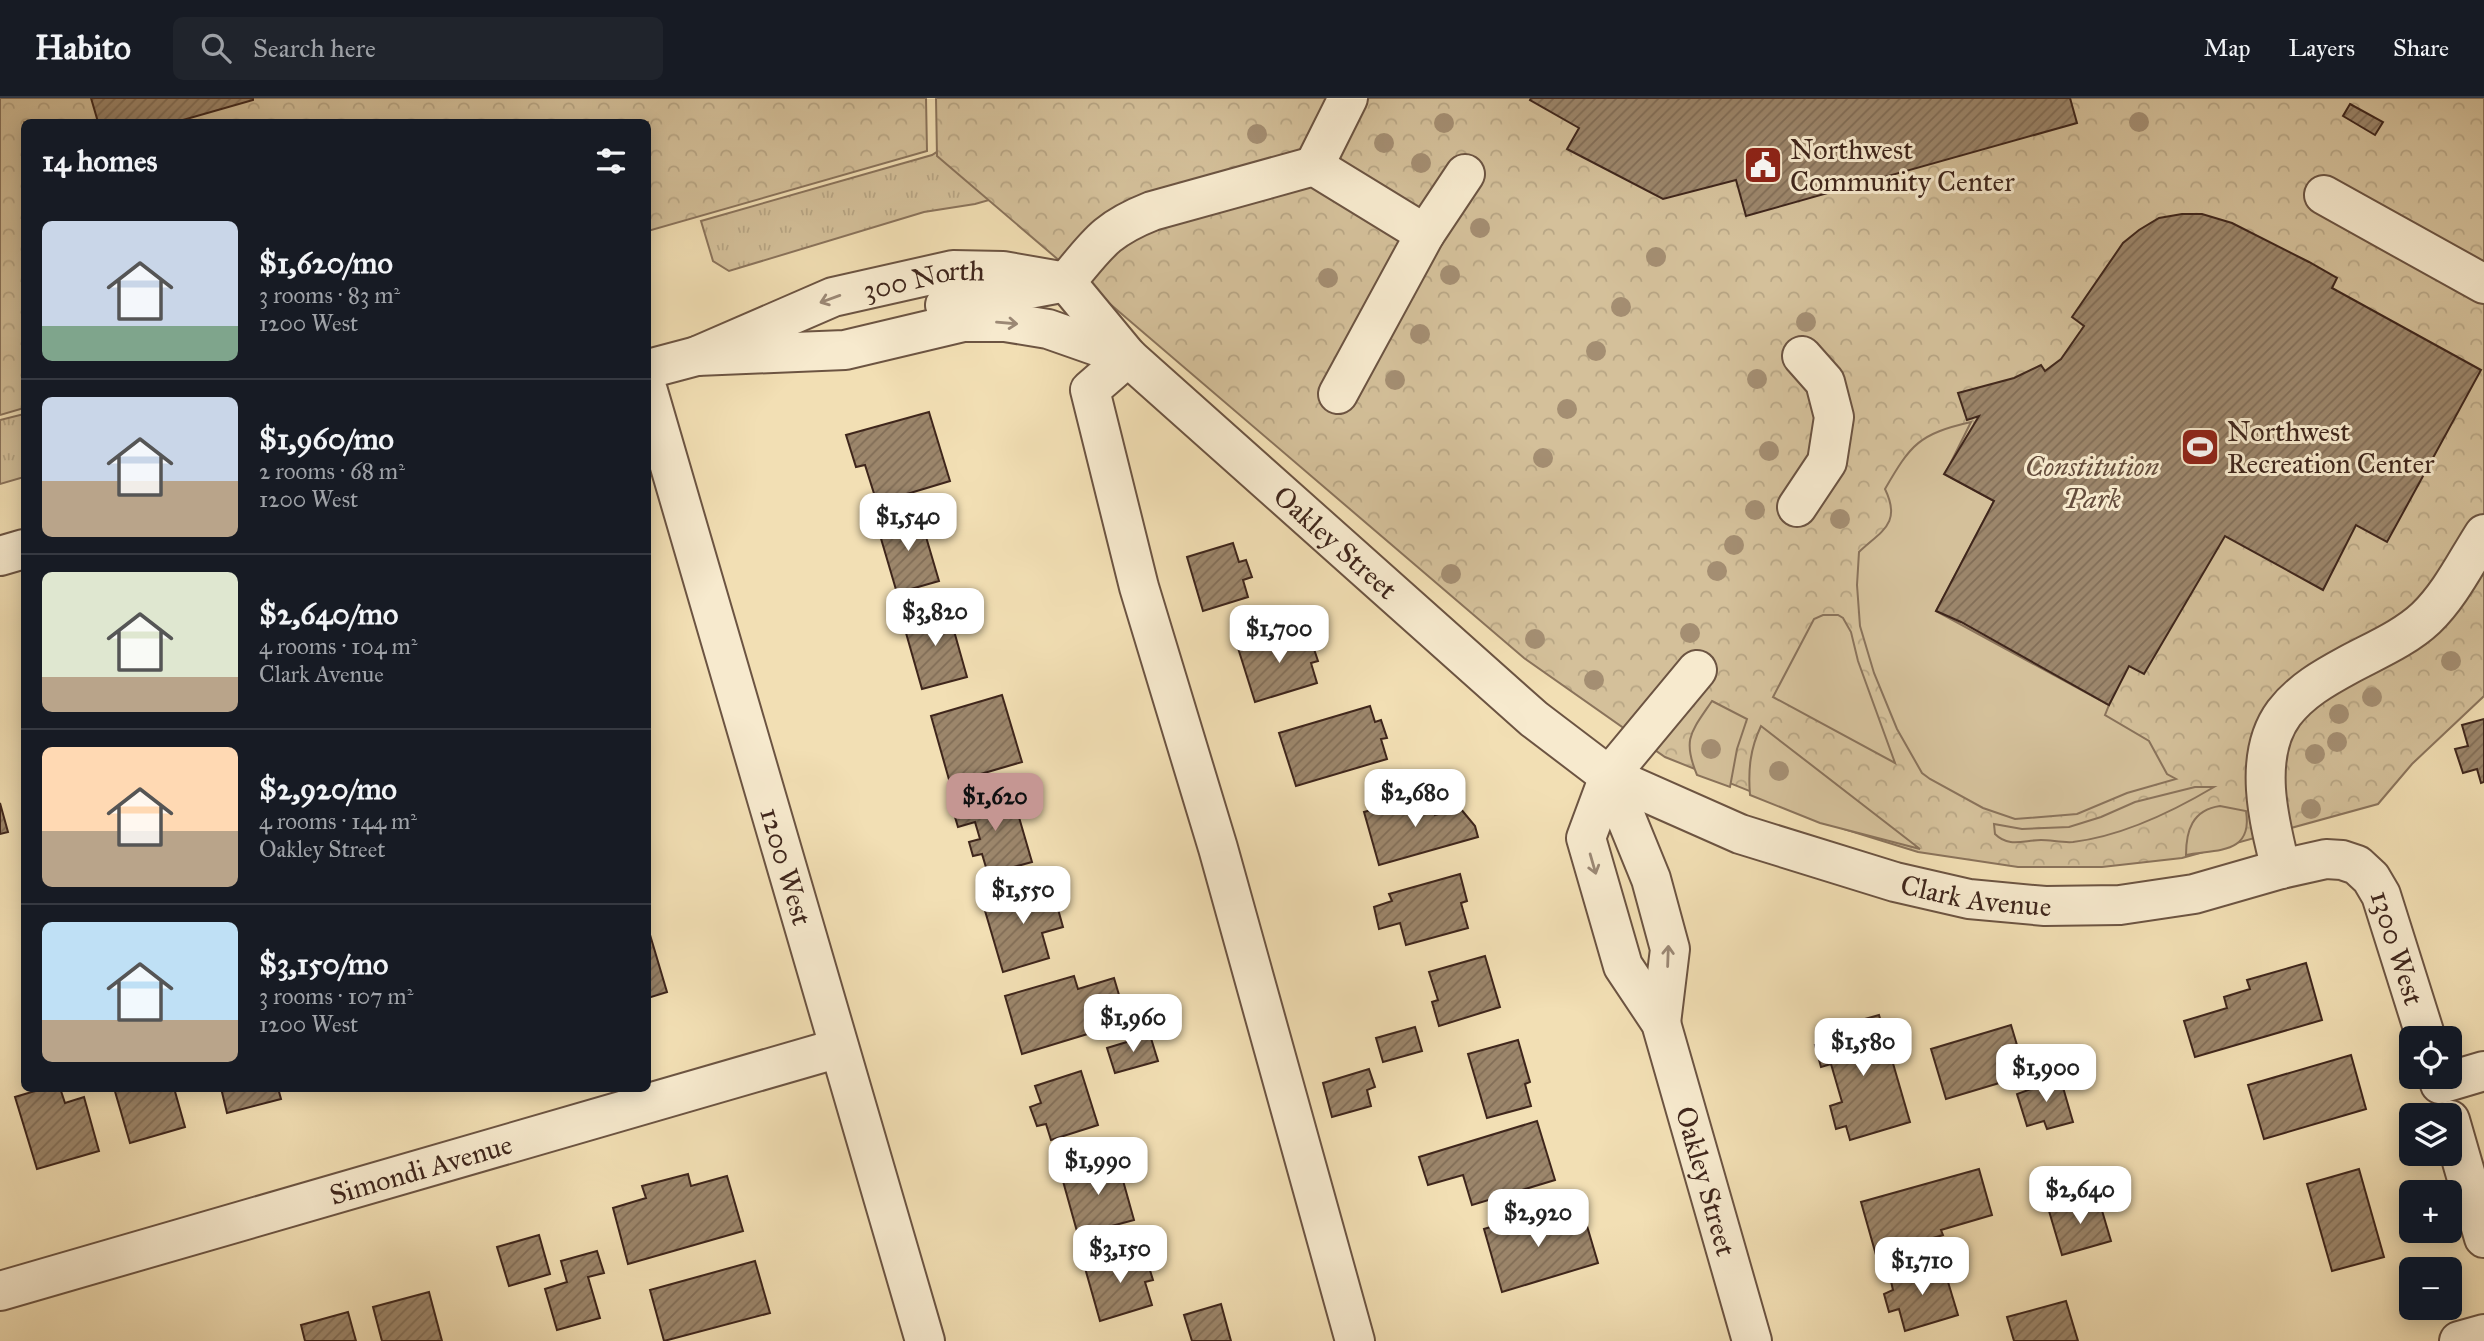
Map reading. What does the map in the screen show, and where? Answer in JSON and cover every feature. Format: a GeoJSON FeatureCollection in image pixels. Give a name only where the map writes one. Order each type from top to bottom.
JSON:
{"type":"FeatureCollection","features":[{"type":"Feature","properties":{"kind":"street"},"geometry":{"type":"LineString","coordinates":[[1314,166],[1348,98]]}},
{"type":"Feature","properties":{"kind":"street"},"geometry":{"type":"LineString","coordinates":[[1355,1341],[1218,848],[1139,587],[1090,390],[1128,357],[1066,282],[1094,246],[1130,219],[1314,166],[1425,234]]}},
{"type":"Feature","properties":{"kind":"street"},"geometry":{"type":"LineString","coordinates":[[1338,394],[1425,234],[1465,174]]}},
{"type":"Feature","properties":{"kind":"street"},"geometry":{"type":"LineString","coordinates":[[2324,195],[2484,284]]}},
{"type":"Feature","properties":{"kind":"street","name":"300 North"},"geometry":{"type":"LineString","coordinates":[[651,368],[697,356],[833,297],[953,270],[1003,271],[1066,282]]}},
{"type":"Feature","properties":{"kind":"street","name":"300 North"},"geometry":{"type":"LineString","coordinates":[[697,356],[845,349],[963,323],[1005,321],[1048,329]]}},
{"type":"Feature","properties":{"kind":"street","name":"Oakley Street"},"geometry":{"type":"LineString","coordinates":[[1048,329],[1128,357],[1534,719],[1609,776],[1651,879],[1670,949],[1661,1023]]}},
{"type":"Feature","properties":{"kind":"street"},"geometry":{"type":"LineString","coordinates":[[1797,507],[1827,462],[1834,417],[1825,382],[1802,356]]}},
{"type":"Feature","properties":{"kind":"street","name":"1200 West"},"geometry":{"type":"LineString","coordinates":[[651,401],[925,1341]]}},
{"type":"Feature","properties":{"kind":"street"},"geometry":{"type":"LineString","coordinates":[[2281,869],[2270,827],[2266,779],[2272,739],[2282,715],[2297,698],[2319,681],[2380,648],[2425,619],[2441,600],[2484,534]]}},
{"type":"Feature","properties":{"kind":"street"},"geometry":{"type":"LineString","coordinates":[[0,556],[21,550]]}},
{"type":"Feature","properties":{"kind":"street"},"geometry":{"type":"LineString","coordinates":[[1609,776],[1698,670]]}},
{"type":"Feature","properties":{"kind":"street","name":"Oakley Street"},"geometry":{"type":"LineString","coordinates":[[1609,776],[1586,838],[1623,966],[1661,1023],[1752,1341]]}},
{"type":"Feature","properties":{"kind":"street","name":"Clark Avenue"},"geometry":{"type":"LineString","coordinates":[[1609,776],[1740,834],[1895,882],[1969,899],[2045,906],[2120,905],[2193,894],[2326,859],[2357,865]]}},
{"type":"Feature","properties":{"kind":"street","name":"1300 West"},"geometry":{"type":"LineString","coordinates":[[2357,865],[2371,878],[2388,913],[2422,1026]]}},
{"type":"Feature","properties":{"kind":"street","name":"Simondi Avenue"},"geometry":{"type":"LineString","coordinates":[[0,1291],[839,1048]]}},
{"type":"Feature","properties":{"kind":"street"},"geometry":{"type":"LineString","coordinates":[[2442,1092],[2484,1071]]}},
{"type":"Feature","properties":{"kind":"street"},"geometry":{"type":"LineString","coordinates":[[2462,1162],[2484,1238]]}},
{"type":"Feature","properties":{"kind":"street"},"geometry":{"type":"LineString","coordinates":[[2459,1341],[2484,1334]]}},
{"type":"Feature","properties":{"kind":"green space"},"geometry":{"type":"Polygon","coordinates":[[[0,98],[926,98],[927,151],[651,230],[651,119],[21,119],[21,409],[0,415],[0,98]]]}},
{"type":"Feature","properties":{"kind":"green space","name":"Constitution Park"},"geometry":{"type":"Polygon","coordinates":[[[936,98],[2484,98],[2484,696],[2412,764],[2378,804],[2182,858],[2102,867],[2018,867],[1918,852],[1844,829],[1665,757],[1524,658],[937,156],[936,98]]]}},
{"type":"Feature","properties":{"kind":"green space"},"geometry":{"type":"Polygon","coordinates":[[[1019,98],[1189,143],[975,204],[924,212],[729,271],[713,261],[701,221],[932,155],[1019,98]]]}},
{"type":"Feature","properties":{"kind":"green space"},"geometry":{"type":"Polygon","coordinates":[[[21,415],[21,478],[0,484],[0,420],[21,415]]]}},
{"type":"Feature","properties":{"kind":"green space"},"geometry":{"type":"Polygon","coordinates":[[[1971,422],[1945,474],[1994,501],[1936,611],[2109,705],[2105,715],[2149,741],[2167,774],[2176,779],[2127,793],[2077,814],[2015,819],[1983,808],[1922,773],[1897,729],[1874,673],[1860,626],[1857,585],[1859,552],[1887,526],[1891,511],[1885,489],[1910,451],[1939,431],[1971,422]]]}},
{"type":"Feature","properties":{"kind":"green space"},"geometry":{"type":"Polygon","coordinates":[[[1823,615],[1838,615],[1843,618],[1851,632],[1858,661],[1895,763],[1773,697],[1814,619],[1823,615]]]}},
{"type":"Feature","properties":{"kind":"green space"},"geometry":{"type":"Polygon","coordinates":[[[1712,701],[1747,719],[1737,749],[1730,787],[1697,775],[1692,763],[1691,736],[1712,701]]]}},
{"type":"Feature","properties":{"kind":"green space"},"geometry":{"type":"Polygon","coordinates":[[[1761,726],[1920,849],[1820,823],[1750,795],[1751,760],[1761,726]]]}},
{"type":"Feature","properties":{"kind":"green space"},"geometry":{"type":"Polygon","coordinates":[[[2195,787],[2214,787],[2146,822],[2091,839],[2069,842],[2011,842],[1995,834],[1994,824],[2022,829],[2069,827],[2135,802],[2195,787]]]}},
{"type":"Feature","properties":{"kind":"green space"},"geometry":{"type":"Polygon","coordinates":[[[2220,806],[2246,811],[2247,825],[2244,835],[2231,847],[2186,855],[2187,838],[2192,823],[2203,812],[2220,806]]]}},
{"type":"Feature","properties":{"kind":"building"},"geometry":{"type":"Polygon","coordinates":[[[91,98],[253,98],[186,119],[97,119],[91,98]]]}},
{"type":"Feature","properties":{"kind":"building","name":"Northwest Community Center"},"geometry":{"type":"Polygon","coordinates":[[[2070,98],[2077,123],[1746,216],[1736,180],[1663,199],[1567,149],[1579,128],[1530,100],[2070,98]]]}},
{"type":"Feature","properties":{"kind":"building"},"geometry":{"type":"Polygon","coordinates":[[[2350,104],[2383,122],[2375,135],[2343,116],[2350,104]]]}},
{"type":"Feature","properties":{"kind":"building","name":"Northwest Recreation Center"},"geometry":{"type":"Polygon","coordinates":[[[2202,214],[2232,223],[2309,262],[2337,278],[2332,288],[2481,370],[2387,542],[2356,525],[2323,590],[2225,536],[2144,674],[2129,666],[2109,705],[1961,622],[1936,611],[1994,501],[1944,474],[1979,416],[1967,420],[1958,393],[2014,378],[2041,365],[2045,371],[2061,359],[2084,326],[2072,317],[2123,243],[2159,218],[2202,214]]]}},
{"type":"Feature","properties":{"kind":"building"},"geometry":{"type":"Polygon","coordinates":[[[929,412],[950,481],[877,503],[865,465],[856,467],[846,435],[929,412]]]}},
{"type":"Feature","properties":{"kind":"building"},"geometry":{"type":"Polygon","coordinates":[[[919,513],[939,581],[897,593],[877,525],[919,513]]]}},
{"type":"Feature","properties":{"kind":"building"},"geometry":{"type":"Polygon","coordinates":[[[1233,543],[1239,562],[1246,560],[1252,577],[1243,580],[1248,597],[1203,611],[1187,557],[1233,543]]]}},
{"type":"Feature","properties":{"kind":"building"},"geometry":{"type":"Polygon","coordinates":[[[947,606],[967,677],[922,689],[902,619],[947,606]]]}},
{"type":"Feature","properties":{"kind":"building"},"geometry":{"type":"Polygon","coordinates":[[[1302,629],[1307,645],[1312,643],[1318,661],[1311,663],[1317,683],[1255,702],[1238,648],[1302,629]]]}},
{"type":"Feature","properties":{"kind":"building"},"geometry":{"type":"Polygon","coordinates":[[[1002,695],[1022,762],[950,783],[931,716],[1002,695]]]}},
{"type":"Feature","properties":{"kind":"building"},"geometry":{"type":"Polygon","coordinates":[[[1370,706],[1375,722],[1381,720],[1387,738],[1381,739],[1387,759],[1296,786],[1279,733],[1370,706]]]}},
{"type":"Feature","properties":{"kind":"building"},"geometry":{"type":"Polygon","coordinates":[[[2484,719],[2484,782],[2481,783],[2477,769],[2463,773],[2455,749],[2468,746],[2462,725],[2484,719]]]}},
{"type":"Feature","properties":{"kind":"building"},"geometry":{"type":"Polygon","coordinates":[[[1000,793],[1005,810],[1016,807],[1032,862],[988,874],[982,854],[973,856],[969,842],[980,839],[975,822],[958,827],[952,807],[1000,793]]]}},
{"type":"Feature","properties":{"kind":"building"},"geometry":{"type":"Polygon","coordinates":[[[1429,794],[1435,815],[1460,808],[1475,826],[1478,837],[1379,865],[1364,812],[1429,794]]]}},
{"type":"Feature","properties":{"kind":"building"},"geometry":{"type":"Polygon","coordinates":[[[0,803],[8,832],[0,834],[0,803]]]}},
{"type":"Feature","properties":{"kind":"building"},"geometry":{"type":"Polygon","coordinates":[[[1460,874],[1467,901],[1461,903],[1468,928],[1406,945],[1400,923],[1379,929],[1374,907],[1392,901],[1389,894],[1460,874]]]}},
{"type":"Feature","properties":{"kind":"building"},"geometry":{"type":"Polygon","coordinates":[[[1051,884],[1063,927],[1042,933],[1049,958],[1003,972],[983,904],[1051,884]]]}},
{"type":"Feature","properties":{"kind":"building"},"geometry":{"type":"Polygon","coordinates":[[[651,938],[667,992],[651,997],[651,938]]]}},
{"type":"Feature","properties":{"kind":"building"},"geometry":{"type":"Polygon","coordinates":[[[1485,956],[1500,1007],[1439,1026],[1432,1002],[1438,1000],[1429,972],[1485,956]]]}},
{"type":"Feature","properties":{"kind":"building"},"geometry":{"type":"Polygon","coordinates":[[[2306,963],[2322,1020],[2195,1057],[2184,1021],[2227,1008],[2224,997],[2250,989],[2247,980],[2306,963]]]}},
{"type":"Feature","properties":{"kind":"building"},"geometry":{"type":"Polygon","coordinates":[[[1074,976],[1078,989],[1114,978],[1127,1022],[1022,1054],[1005,996],[1074,976]]]}},
{"type":"Feature","properties":{"kind":"building"},"geometry":{"type":"Polygon","coordinates":[[[1879,1015],[1910,1122],[1850,1140],[1846,1126],[1836,1129],[1830,1106],[1842,1102],[1831,1064],[1821,1067],[1815,1045],[1825,1042],[1822,1031],[1879,1015]]]}},
{"type":"Feature","properties":{"kind":"building"},"geometry":{"type":"Polygon","coordinates":[[[2011,1025],[2026,1075],[1946,1099],[1931,1049],[2011,1025]]]}},
{"type":"Feature","properties":{"kind":"building"},"geometry":{"type":"Polygon","coordinates":[[[1415,1027],[1422,1051],[1383,1062],[1376,1038],[1415,1027]]]}},
{"type":"Feature","properties":{"kind":"building"},"geometry":{"type":"Polygon","coordinates":[[[1150,1035],[1158,1061],[1115,1073],[1107,1048],[1150,1035]]]}},
{"type":"Feature","properties":{"kind":"building"},"geometry":{"type":"Polygon","coordinates":[[[1518,1040],[1530,1082],[1525,1084],[1531,1106],[1487,1118],[1468,1054],[1518,1040]]]}},
{"type":"Feature","properties":{"kind":"building"},"geometry":{"type":"Polygon","coordinates":[[[2351,1055],[2366,1109],[2264,1139],[2248,1085],[2351,1055]]]}},
{"type":"Feature","properties":{"kind":"building"},"geometry":{"type":"Polygon","coordinates":[[[1369,1069],[1375,1087],[1367,1090],[1371,1106],[1332,1117],[1323,1083],[1369,1069]]]}},
{"type":"Feature","properties":{"kind":"building"},"geometry":{"type":"Polygon","coordinates":[[[1081,1071],[1098,1125],[1051,1140],[1046,1124],[1037,1126],[1030,1107],[1041,1103],[1035,1086],[1081,1071]]]}},
{"type":"Feature","properties":{"kind":"building"},"geometry":{"type":"Polygon","coordinates":[[[2060,1077],[2073,1122],[2047,1129],[2044,1121],[2027,1126],[2017,1094],[2034,1088],[2033,1084],[2060,1077]]]}},
{"type":"Feature","properties":{"kind":"building"},"geometry":{"type":"Polygon","coordinates":[[[32,1092],[61,1092],[65,1103],[84,1097],[99,1151],[37,1169],[15,1097],[32,1092]]]}},
{"type":"Feature","properties":{"kind":"building"},"geometry":{"type":"Polygon","coordinates":[[[115,1092],[175,1092],[185,1127],[130,1143],[115,1092]]]}},
{"type":"Feature","properties":{"kind":"building"},"geometry":{"type":"Polygon","coordinates":[[[222,1092],[279,1092],[281,1099],[227,1113],[222,1092]]]}},
{"type":"Feature","properties":{"kind":"building"},"geometry":{"type":"Polygon","coordinates":[[[1537,1121],[1555,1180],[1472,1205],[1463,1175],[1428,1185],[1419,1157],[1537,1121]]]}},
{"type":"Feature","properties":{"kind":"building"},"geometry":{"type":"Polygon","coordinates":[[[1117,1159],[1134,1220],[1078,1235],[1061,1174],[1117,1159]]]}},
{"type":"Feature","properties":{"kind":"building"},"geometry":{"type":"Polygon","coordinates":[[[1979,1169],[1992,1215],[1941,1230],[1943,1235],[1876,1255],[1861,1202],[1979,1169]]]}},
{"type":"Feature","properties":{"kind":"building"},"geometry":{"type":"Polygon","coordinates":[[[2359,1169],[2384,1257],[2332,1271],[2307,1184],[2359,1169]]]}},
{"type":"Feature","properties":{"kind":"building"},"geometry":{"type":"Polygon","coordinates":[[[688,1174],[691,1186],[727,1176],[743,1231],[628,1264],[613,1208],[646,1198],[642,1186],[688,1174]]]}},
{"type":"Feature","properties":{"kind":"building"},"geometry":{"type":"Polygon","coordinates":[[[2098,1197],[2111,1241],[2062,1255],[2049,1211],[2098,1197]]]}},
{"type":"Feature","properties":{"kind":"building"},"geometry":{"type":"Polygon","coordinates":[[[1570,1211],[1575,1230],[1587,1226],[1598,1263],[1502,1292],[1484,1229],[1541,1212],[1543,1220],[1570,1211]]]}},
{"type":"Feature","properties":{"kind":"building"},"geometry":{"type":"Polygon","coordinates":[[[539,1235],[550,1274],[509,1286],[497,1247],[539,1235]]]}},
{"type":"Feature","properties":{"kind":"building"},"geometry":{"type":"Polygon","coordinates":[[[597,1251],[604,1273],[588,1277],[600,1318],[557,1330],[545,1289],[567,1282],[561,1261],[597,1251]]]}},
{"type":"Feature","properties":{"kind":"building"},"geometry":{"type":"Polygon","coordinates":[[[1144,1251],[1153,1280],[1145,1282],[1152,1305],[1100,1321],[1085,1268],[1144,1251]]]}},
{"type":"Feature","properties":{"kind":"building"},"geometry":{"type":"Polygon","coordinates":[[[755,1261],[770,1313],[664,1341],[650,1290],[755,1261]]]}},
{"type":"Feature","properties":{"kind":"building"},"geometry":{"type":"Polygon","coordinates":[[[1942,1262],[1958,1315],[1905,1331],[1899,1309],[1889,1312],[1884,1294],[1893,1290],[1890,1277],[1942,1262]]]}},
{"type":"Feature","properties":{"kind":"building"},"geometry":{"type":"Polygon","coordinates":[[[429,1292],[442,1341],[382,1341],[373,1307],[429,1292]]]}},
{"type":"Feature","properties":{"kind":"building"},"geometry":{"type":"Polygon","coordinates":[[[2066,1301],[2078,1341],[2014,1341],[2007,1317],[2066,1301]]]}},
{"type":"Feature","properties":{"kind":"building"},"geometry":{"type":"Polygon","coordinates":[[[1221,1304],[1231,1341],[1192,1341],[1184,1315],[1221,1304]]]}},
{"type":"Feature","properties":{"kind":"building"},"geometry":{"type":"Polygon","coordinates":[[[348,1312],[356,1341],[305,1341],[301,1325],[348,1312]]]}},
{"type":"Feature","properties":{"kind":"place","name":"Northwest Community Center"},"geometry":{"type":"Point","coordinates":[1763,165]}},
{"type":"Feature","properties":{"kind":"place","name":"Northwest Recreation Center"},"geometry":{"type":"Point","coordinates":[2200,447]}}]}
